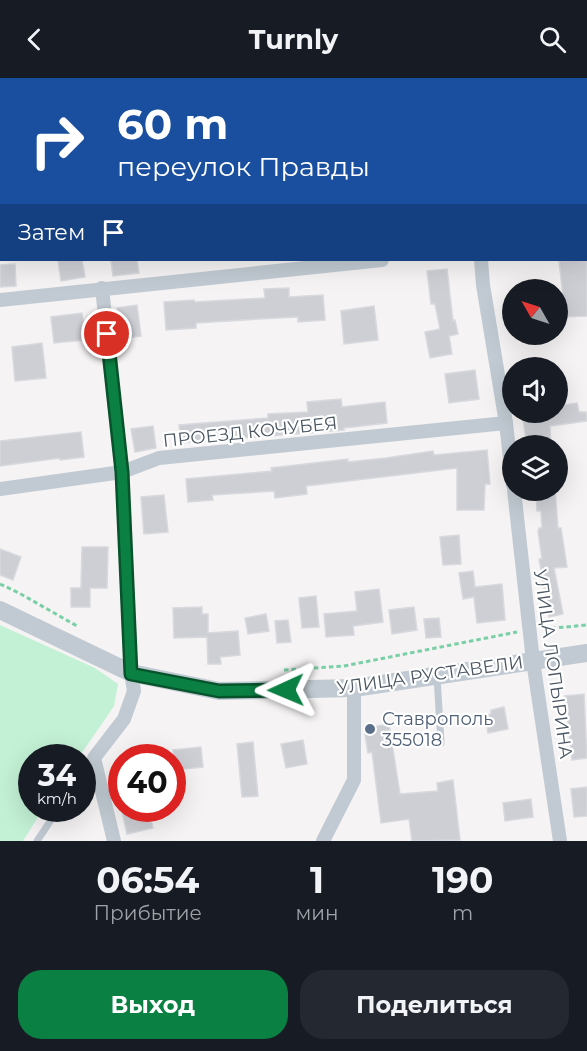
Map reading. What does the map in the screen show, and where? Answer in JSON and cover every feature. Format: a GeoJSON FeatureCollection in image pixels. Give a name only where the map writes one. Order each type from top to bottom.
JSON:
{"type":"FeatureCollection","features":[{"type":"Feature","properties":{"kind":"street"},"geometry":{"type":"LineString","coordinates":[[0,300],[372,261]]}},
{"type":"Feature","properties":{"kind":"street"},"geometry":{"type":"LineString","coordinates":[[482,261],[483,285],[502,399]]}},
{"type":"Feature","properties":{"kind":"street"},"geometry":{"type":"LineString","coordinates":[[96,755],[124,719],[134,691],[131,674],[122,472],[102,288]]}},
{"type":"Feature","properties":{"kind":"street"},"geometry":{"type":"LineString","coordinates":[[506,423],[507,435]]}},
{"type":"Feature","properties":{"kind":"street","name":"ПРОЕЗД КОЧУБЕЯ"},"geometry":{"type":"LineString","coordinates":[[0,489],[122,472],[159,459],[506,423]]}},
{"type":"Feature","properties":{"kind":"street","name":"УЛИЦА ЛОПЫРИНА"},"geometry":{"type":"LineString","coordinates":[[515,501],[533,661],[560,841]]}},
{"type":"Feature","properties":{"kind":"street","name":"УЛИЦА РУСТАВЕЛИ"},"geometry":{"type":"LineString","coordinates":[[0,610],[131,674],[219,691],[354,688],[587,653]]}},
{"type":"Feature","properties":{"kind":"street"},"geometry":{"type":"LineString","coordinates":[[322,841],[354,780],[354,688]]}},
{"type":"Feature","properties":{"kind":"street"},"geometry":{"type":"LineString","coordinates":[[96,766],[114,841]]}},
{"type":"Feature","properties":{"kind":"lane"},"geometry":{"type":"LineString","coordinates":[[437,677],[441,743]]}},
{"type":"Feature","properties":{"kind":"lane"},"geometry":{"type":"LineString","coordinates":[[37,841],[50,822]]}},
{"type":"Feature","properties":{"kind":"path"},"geometry":{"type":"LineString","coordinates":[[0,584],[19,592],[84,630]]}},
{"type":"Feature","properties":{"kind":"path"},"geometry":{"type":"LineString","coordinates":[[278,670],[344,666],[529,630],[587,625]]}},
{"type":"Feature","properties":{"kind":"green space"},"geometry":{"type":"Polygon","coordinates":[[[0,625],[95,668],[118,684],[114,706],[88,744],[18,744],[18,822],[35,822],[23,841],[0,841],[0,625]]]}},
{"type":"Feature","properties":{"kind":"building"},"geometry":{"type":"Polygon","coordinates":[[[58,261],[82,261],[85,277],[61,281],[58,261]]]}},
{"type":"Feature","properties":{"kind":"building"},"geometry":{"type":"Polygon","coordinates":[[[111,261],[137,261],[139,273],[113,276],[111,261]]]}},
{"type":"Feature","properties":{"kind":"building"},"geometry":{"type":"Polygon","coordinates":[[[559,261],[587,261],[587,316],[568,317],[568,279],[561,279],[559,261]]]}},
{"type":"Feature","properties":{"kind":"building"},"geometry":{"type":"Polygon","coordinates":[[[15,264],[16,286],[0,287],[0,265],[15,264]]]}},
{"type":"Feature","properties":{"kind":"building"},"geometry":{"type":"Polygon","coordinates":[[[447,269],[453,321],[455,320],[458,334],[449,336],[452,354],[430,358],[425,332],[440,329],[435,304],[431,304],[427,271],[447,269]]]}},
{"type":"Feature","properties":{"kind":"building"},"geometry":{"type":"Polygon","coordinates":[[[289,288],[289,297],[323,295],[325,320],[298,322],[298,317],[258,319],[196,323],[196,328],[166,330],[164,302],[265,298],[264,289],[289,288]]]}},
{"type":"Feature","properties":{"kind":"building"},"geometry":{"type":"Polygon","coordinates":[[[137,305],[141,336],[121,339],[117,308],[137,305]]]}},
{"type":"Feature","properties":{"kind":"building"},"geometry":{"type":"Polygon","coordinates":[[[374,306],[378,340],[344,344],[341,311],[374,306]]]}},
{"type":"Feature","properties":{"kind":"building"},"geometry":{"type":"Polygon","coordinates":[[[82,313],[85,340],[54,343],[51,317],[82,313]]]}},
{"type":"Feature","properties":{"kind":"building"},"geometry":{"type":"Polygon","coordinates":[[[42,343],[46,378],[15,381],[12,347],[42,343]]]}},
{"type":"Feature","properties":{"kind":"building"},"geometry":{"type":"Polygon","coordinates":[[[475,370],[479,399],[449,403],[445,374],[475,370]]]}},
{"type":"Feature","properties":{"kind":"building"},"geometry":{"type":"Polygon","coordinates":[[[341,399],[342,407],[385,402],[387,423],[344,428],[344,430],[181,443],[179,425],[268,418],[268,414],[308,412],[307,402],[341,399]]]}},
{"type":"Feature","properties":{"kind":"building"},"geometry":{"type":"Polygon","coordinates":[[[577,403],[579,412],[586,412],[587,421],[550,426],[550,435],[525,435],[524,423],[568,423],[568,404],[577,403]]]}},
{"type":"Feature","properties":{"kind":"building"},"geometry":{"type":"Polygon","coordinates":[[[153,426],[156,448],[135,452],[131,429],[153,426]]]}},
{"type":"Feature","properties":{"kind":"building"},"geometry":{"type":"Polygon","coordinates":[[[81,432],[84,457],[0,466],[0,441],[81,432]]]}},
{"type":"Feature","properties":{"kind":"building"},"geometry":{"type":"Polygon","coordinates":[[[487,450],[490,484],[485,484],[484,510],[457,510],[457,468],[306,486],[307,494],[275,498],[274,491],[212,495],[213,500],[188,502],[186,479],[272,471],[271,468],[348,459],[348,462],[433,451],[434,455],[487,450]]]}},
{"type":"Feature","properties":{"kind":"building"},"geometry":{"type":"Polygon","coordinates":[[[164,495],[168,532],[144,534],[141,497],[164,495]]]}},
{"type":"Feature","properties":{"kind":"building"},"geometry":{"type":"Polygon","coordinates":[[[537,501],[556,501],[558,528],[561,528],[567,567],[554,568],[563,614],[549,617],[539,559],[542,559],[538,531],[542,528],[541,511],[537,511],[537,501]]]}},
{"type":"Feature","properties":{"kind":"building"},"geometry":{"type":"Polygon","coordinates":[[[459,535],[461,564],[443,565],[440,537],[459,535]]]}},
{"type":"Feature","properties":{"kind":"building"},"geometry":{"type":"Polygon","coordinates":[[[82,547],[108,547],[107,588],[90,588],[90,607],[71,607],[71,588],[81,588],[82,547]]]}},
{"type":"Feature","properties":{"kind":"building"},"geometry":{"type":"Polygon","coordinates":[[[0,549],[21,557],[13,580],[0,575],[0,549]]]}},
{"type":"Feature","properties":{"kind":"building"},"geometry":{"type":"Polygon","coordinates":[[[473,571],[475,587],[502,584],[505,620],[477,623],[474,597],[463,599],[459,573],[473,571]]]}},
{"type":"Feature","properties":{"kind":"building"},"geometry":{"type":"Polygon","coordinates":[[[379,589],[383,622],[353,626],[354,635],[326,637],[324,614],[357,611],[355,592],[379,589]]]}},
{"type":"Feature","properties":{"kind":"building"},"geometry":{"type":"Polygon","coordinates":[[[316,596],[319,627],[302,628],[299,598],[316,596]]]}},
{"type":"Feature","properties":{"kind":"building"},"geometry":{"type":"Polygon","coordinates":[[[202,607],[202,614],[208,614],[208,633],[238,631],[240,655],[220,657],[221,664],[208,664],[207,637],[174,638],[173,608],[202,607]]]}},
{"type":"Feature","properties":{"kind":"building"},"geometry":{"type":"Polygon","coordinates":[[[414,607],[417,630],[392,634],[389,610],[414,607]]]}},
{"type":"Feature","properties":{"kind":"building"},"geometry":{"type":"Polygon","coordinates":[[[266,614],[269,631],[248,634],[245,618],[266,614]]]}},
{"type":"Feature","properties":{"kind":"building"},"geometry":{"type":"Polygon","coordinates":[[[439,618],[441,637],[426,638],[424,619],[439,618]]]}},
{"type":"Feature","properties":{"kind":"building"},"geometry":{"type":"Polygon","coordinates":[[[288,620],[291,642],[277,643],[275,621],[288,620]]]}},
{"type":"Feature","properties":{"kind":"building"},"geometry":{"type":"Polygon","coordinates":[[[584,694],[587,758],[572,760],[565,696],[584,694]]]}},
{"type":"Feature","properties":{"kind":"building"},"geometry":{"type":"Polygon","coordinates":[[[504,707],[508,729],[488,733],[485,715],[491,714],[491,710],[504,707]]]}},
{"type":"Feature","properties":{"kind":"building"},"geometry":{"type":"Polygon","coordinates":[[[389,724],[400,794],[438,791],[437,783],[453,780],[460,840],[412,841],[409,819],[381,823],[372,752],[368,753],[364,728],[389,724]]]}},
{"type":"Feature","properties":{"kind":"building"},"geometry":{"type":"Polygon","coordinates":[[[303,740],[307,764],[286,768],[281,744],[303,740]]]}},
{"type":"Feature","properties":{"kind":"building"},"geometry":{"type":"Polygon","coordinates":[[[253,742],[258,796],[242,797],[237,744],[253,742]]]}},
{"type":"Feature","properties":{"kind":"building"},"geometry":{"type":"Polygon","coordinates":[[[201,747],[203,767],[186,769],[186,749],[201,747]]]}},
{"type":"Feature","properties":{"kind":"building"},"geometry":{"type":"Polygon","coordinates":[[[587,787],[587,816],[574,817],[571,789],[587,787]]]}},
{"type":"Feature","properties":{"kind":"building"},"geometry":{"type":"Polygon","coordinates":[[[531,799],[533,817],[505,821],[503,803],[531,799]]]}},
{"type":"Feature","properties":{"kind":"building"},"geometry":{"type":"Polygon","coordinates":[[[124,822],[152,822],[153,828],[127,834],[124,822]]]}},
{"type":"Feature","properties":{"kind":"place","name":"Ставрополь 355018"},"geometry":{"type":"Point","coordinates":[370,729]}},
{"type":"Feature","properties":{"kind":"route"},"geometry":{"type":"LineString","coordinates":[[107,334],[122,472],[131,674],[219,691],[286,690]]}}]}
